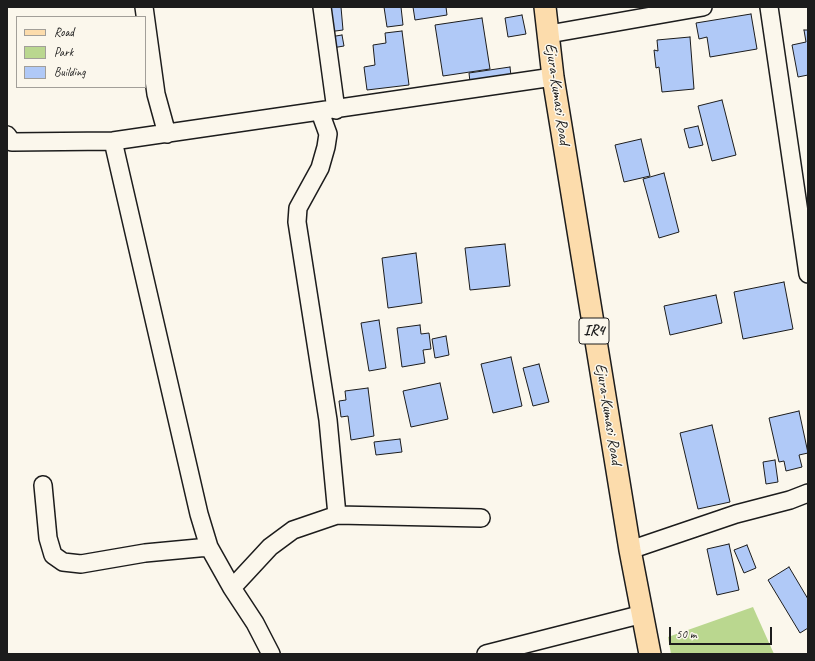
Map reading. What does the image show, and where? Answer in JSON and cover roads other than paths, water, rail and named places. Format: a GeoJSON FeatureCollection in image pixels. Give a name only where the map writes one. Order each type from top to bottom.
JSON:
{"type":"FeatureCollection","features":[{"type":"Feature","properties":{"kind":"main road","name":"Ejura-Kumasi Road"},"geometry":{"type":"LineString","coordinates":[[545,7],[553,77],[630,550],[650,654]]}},
{"type":"Feature","properties":{"kind":"street"},"geometry":{"type":"LineString","coordinates":[[322,7],[328,134],[320,168],[298,208],[297,222],[328,420],[337,515]]}},
{"type":"Feature","properties":{"kind":"street"},"geometry":{"type":"LineString","coordinates":[[549,34],[702,7]]}},
{"type":"Feature","properties":{"kind":"street"},"geometry":{"type":"LineString","coordinates":[[769,7],[808,274]]}},
{"type":"Feature","properties":{"kind":"street"},"geometry":{"type":"LineString","coordinates":[[146,22],[156,94],[167,134]]}},
{"type":"Feature","properties":{"kind":"street"},"geometry":{"type":"LineString","coordinates":[[7,135],[12,142],[112,141],[328,111],[553,77]]}},
{"type":"Feature","properties":{"kind":"street"},"geometry":{"type":"LineString","coordinates":[[112,141],[199,514],[209,547],[232,588],[255,623],[271,654]]}},
{"type":"Feature","properties":{"kind":"street"},"geometry":{"type":"LineString","coordinates":[[44,485],[48,538],[52,556],[63,562],[81,564],[145,553],[209,547]]}},
{"type":"Feature","properties":{"kind":"street"},"geometry":{"type":"LineString","coordinates":[[630,550],[736,514],[790,500],[808,493]]}},
{"type":"Feature","properties":{"kind":"street"},"geometry":{"type":"LineString","coordinates":[[232,588],[270,547],[293,530],[337,515],[481,518]]}},
{"type":"Feature","properties":{"kind":"street"},"geometry":{"type":"LineString","coordinates":[[486,654],[517,650],[643,614]]}}]}
